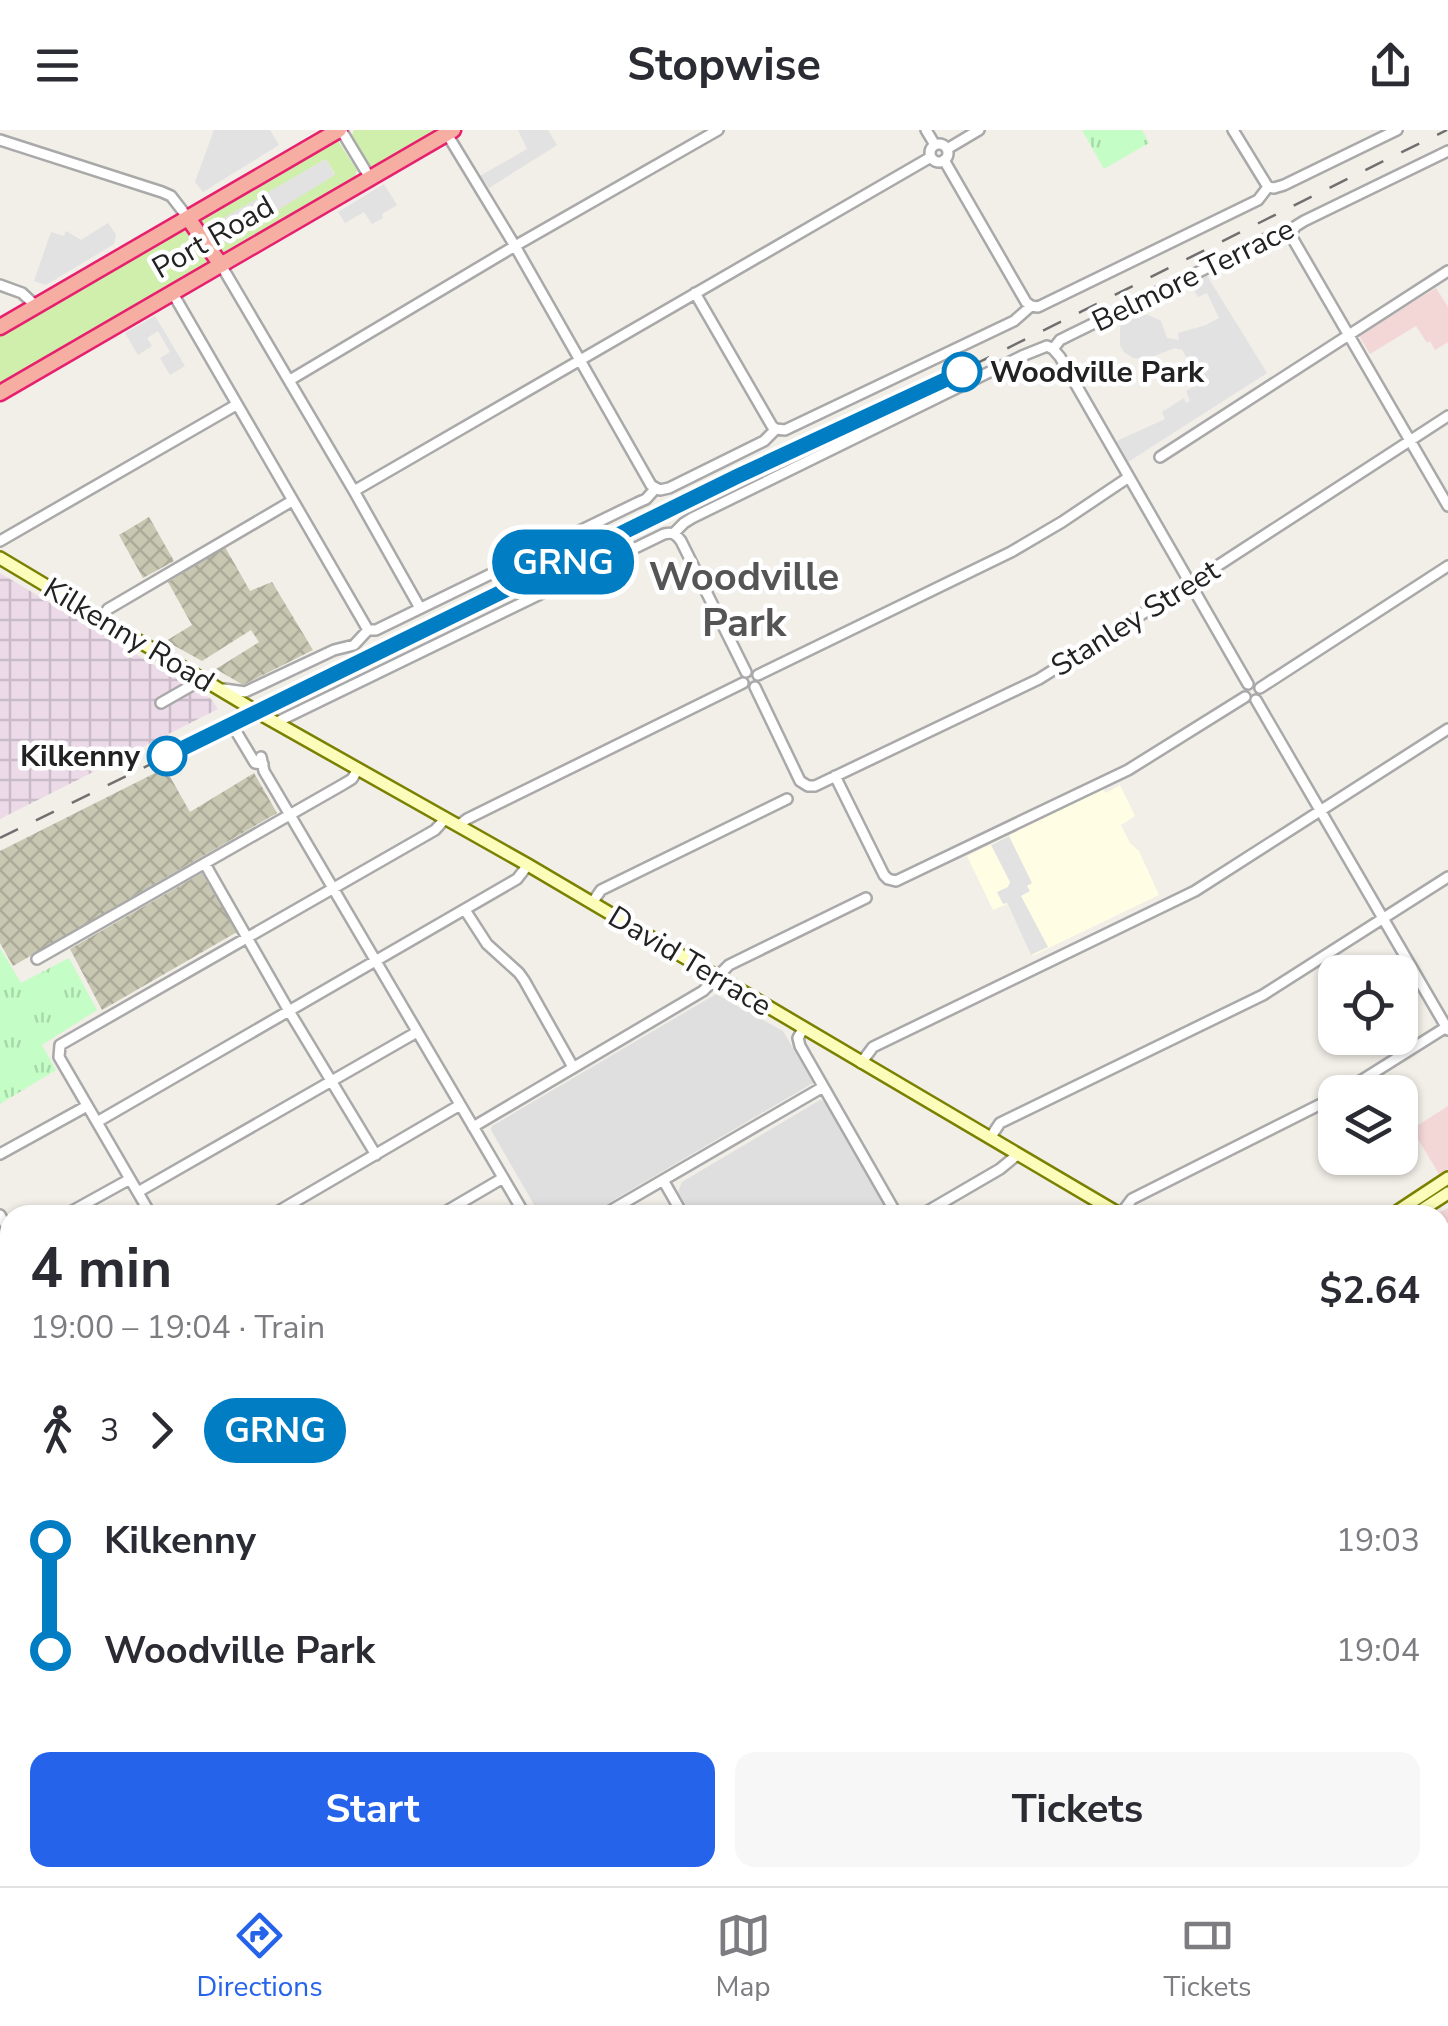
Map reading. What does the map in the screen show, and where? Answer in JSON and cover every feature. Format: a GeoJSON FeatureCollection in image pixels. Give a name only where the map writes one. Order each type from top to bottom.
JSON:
{"type":"FeatureCollection","features":[{"type":"Feature","properties":{"kind":"highway","name":"Port Road"},"geometry":{"type":"LineString","coordinates":[[0,327],[340,130]]}},
{"type":"Feature","properties":{"kind":"highway","name":"Port Road"},"geometry":{"type":"LineString","coordinates":[[0,393],[450,132]]}},
{"type":"Feature","properties":{"kind":"highway"},"geometry":{"type":"LineString","coordinates":[[188,218],[221,265]]}},
{"type":"Feature","properties":{"kind":"main road","name":"Kilkenny Road"},"geometry":{"type":"LineString","coordinates":[[0,558],[257,712]]}},
{"type":"Feature","properties":{"kind":"main road","name":"David Terrace"},"geometry":{"type":"LineString","coordinates":[[257,712],[528,865],[1103,1205]]}},
{"type":"Feature","properties":{"kind":"main road"},"geometry":{"type":"LineString","coordinates":[[1407,1205],[1448,1178]]}},
{"type":"Feature","properties":{"kind":"street"},"geometry":{"type":"LineString","coordinates":[[340,130],[370,178]]}},
{"type":"Feature","properties":{"kind":"street"},"geometry":{"type":"LineString","coordinates":[[290,380],[718,130]]}},
{"type":"Feature","properties":{"kind":"street"},"geometry":{"type":"LineString","coordinates":[[926,130],[935,145]]}},
{"type":"Feature","properties":{"kind":"street"},"geometry":{"type":"LineString","coordinates":[[947,148],[979,130]]}},
{"type":"Feature","properties":{"kind":"street"},"geometry":{"type":"LineString","coordinates":[[1234,130],[1268,187],[1274,188],[1397,130]]}},
{"type":"Feature","properties":{"kind":"street"},"geometry":{"type":"LineString","coordinates":[[450,132],[651,485],[660,490],[669,488],[764,441],[774,427]]}},
{"type":"Feature","properties":{"kind":"street"},"geometry":{"type":"LineString","coordinates":[[0,140],[172,196],[188,218]]}},
{"type":"Feature","properties":{"kind":"street"},"geometry":{"type":"LineString","coordinates":[[944,160],[936,161],[931,150],[941,144],[947,148]]}},
{"type":"Feature","properties":{"kind":"street"},"geometry":{"type":"LineString","coordinates":[[944,160],[947,148]]}},
{"type":"Feature","properties":{"kind":"street","name":"Belmore Terrace"},"geometry":{"type":"LineString","coordinates":[[275,722],[672,533],[692,518],[1022,356],[1048,346],[1053,348],[1060,340],[1276,234],[1290,234],[1304,221],[1448,151]]}},
{"type":"Feature","properties":{"kind":"street"},"geometry":{"type":"LineString","coordinates":[[354,491],[932,156]]}},
{"type":"Feature","properties":{"kind":"street"},"geometry":{"type":"LineString","coordinates":[[944,160],[1026,302],[1038,307],[1258,200],[1268,187]]}},
{"type":"Feature","properties":{"kind":"street"},"geometry":{"type":"LineString","coordinates":[[1290,234],[1448,506]]}},
{"type":"Feature","properties":{"kind":"street"},"geometry":{"type":"LineString","coordinates":[[221,265],[420,608]]}},
{"type":"Feature","properties":{"kind":"street"},"geometry":{"type":"LineString","coordinates":[[1160,457],[1448,271]]}},
{"type":"Feature","properties":{"kind":"street"},"geometry":{"type":"LineString","coordinates":[[0,285],[22,293],[36,306]]}},
{"type":"Feature","properties":{"kind":"street"},"geometry":{"type":"LineString","coordinates":[[172,292],[368,630]]}},
{"type":"Feature","properties":{"kind":"street"},"geometry":{"type":"LineString","coordinates":[[696,293],[774,427],[785,430],[1014,321],[1030,306]]}},
{"type":"Feature","properties":{"kind":"street"},"geometry":{"type":"LineString","coordinates":[[1053,348],[1248,684]]}},
{"type":"Feature","properties":{"kind":"street"},"geometry":{"type":"LineString","coordinates":[[0,541],[236,405]]}},
{"type":"Feature","properties":{"kind":"street","name":"Stanley Street"},"geometry":{"type":"LineString","coordinates":[[755,687],[798,777],[804,784],[814,786],[1039,679],[1448,416]]}},
{"type":"Feature","properties":{"kind":"street"},"geometry":{"type":"LineString","coordinates":[[758,675],[1010,552],[1128,477]]}},
{"type":"Feature","properties":{"kind":"street"},"geometry":{"type":"LineString","coordinates":[[216,686],[239,693],[334,650],[354,645],[368,630],[376,630],[646,498],[656,488]]}},
{"type":"Feature","properties":{"kind":"street"},"geometry":{"type":"LineString","coordinates":[[102,618],[108,609],[292,501]]}},
{"type":"Feature","properties":{"kind":"street"},"geometry":{"type":"LineString","coordinates":[[672,533],[681,540],[746,672]]}},
{"type":"Feature","properties":{"kind":"street"},"geometry":{"type":"LineString","coordinates":[[1260,688],[1448,566]]}},
{"type":"Feature","properties":{"kind":"street"},"geometry":{"type":"LineString","coordinates":[[752,670],[758,675],[755,687],[747,688],[742,683],[746,672],[752,670]]}},
{"type":"Feature","properties":{"kind":"street"},"geometry":{"type":"LineString","coordinates":[[161,703],[203,679]]}},
{"type":"Feature","properties":{"kind":"street"},"geometry":{"type":"LineString","coordinates":[[459,825],[742,683]]}},
{"type":"Feature","properties":{"kind":"street"},"geometry":{"type":"LineString","coordinates":[[1248,684],[1260,688]]}},
{"type":"Feature","properties":{"kind":"street"},"geometry":{"type":"LineString","coordinates":[[1244,697],[1248,684]]}},
{"type":"Feature","properties":{"kind":"street"},"geometry":{"type":"LineString","coordinates":[[1256,700],[1260,688]]}},
{"type":"Feature","properties":{"kind":"street"},"geometry":{"type":"LineString","coordinates":[[1244,697],[1256,700]]}},
{"type":"Feature","properties":{"kind":"street"},"geometry":{"type":"LineString","coordinates":[[835,776],[884,875],[893,881],[900,880],[1128,770],[1244,697]]}},
{"type":"Feature","properties":{"kind":"street"},"geometry":{"type":"LineString","coordinates":[[1256,700],[1447,1028],[1371,1075]]}},
{"type":"Feature","properties":{"kind":"street"},"geometry":{"type":"LineString","coordinates":[[861,1063],[873,1047],[1195,891],[1448,729]]}},
{"type":"Feature","properties":{"kind":"street"},"geometry":{"type":"LineString","coordinates":[[238,733],[255,763],[262,760],[264,771],[518,1205]]}},
{"type":"Feature","properties":{"kind":"street"},"geometry":{"type":"LineString","coordinates":[[37,959],[290,815],[352,778],[358,769]]}},
{"type":"Feature","properties":{"kind":"street"},"geometry":{"type":"LineString","coordinates":[[592,903],[601,890],[786,799]]}},
{"type":"Feature","properties":{"kind":"street"},"geometry":{"type":"LineString","coordinates":[[145,1205],[59,1058],[60,1046],[434,830],[446,818]]}},
{"type":"Feature","properties":{"kind":"street"},"geometry":{"type":"LineString","coordinates":[[205,864],[376,1154]]}},
{"type":"Feature","properties":{"kind":"street"},"geometry":{"type":"LineString","coordinates":[[96,1122],[465,910],[517,879],[528,865]]}},
{"type":"Feature","properties":{"kind":"street"},"geometry":{"type":"LineString","coordinates":[[990,1138],[1000,1123],[1263,995],[1448,877]]}},
{"type":"Feature","properties":{"kind":"street"},"geometry":{"type":"LineString","coordinates":[[473,1127],[703,991],[728,965],[866,898]]}},
{"type":"Feature","properties":{"kind":"street"},"geometry":{"type":"LineString","coordinates":[[465,910],[486,944],[524,980],[573,1066]]}},
{"type":"Feature","properties":{"kind":"street"},"geometry":{"type":"LineString","coordinates":[[803,1029],[798,1042],[891,1205]]}},
{"type":"Feature","properties":{"kind":"street"},"geometry":{"type":"LineString","coordinates":[[138,1192],[417,1032]]}},
{"type":"Feature","properties":{"kind":"street"},"geometry":{"type":"LineString","coordinates":[[620,1205],[823,1086]]}},
{"type":"Feature","properties":{"kind":"street"},"geometry":{"type":"LineString","coordinates":[[289,1205],[460,1105]]}},
{"type":"Feature","properties":{"kind":"street"},"geometry":{"type":"LineString","coordinates":[[0,1154],[87,1106]]}},
{"type":"Feature","properties":{"kind":"street"},"geometry":{"type":"LineString","coordinates":[[1128,1205],[1132,1199],[1318,1106]]}},
{"type":"Feature","properties":{"kind":"street"},"geometry":{"type":"LineString","coordinates":[[939,1205],[1000,1170],[1017,1155]]}},
{"type":"Feature","properties":{"kind":"street"},"geometry":{"type":"LineString","coordinates":[[83,1205],[130,1178]]}},
{"type":"Feature","properties":{"kind":"street"},"geometry":{"type":"LineString","coordinates":[[457,1205],[503,1178]]}},
{"type":"Feature","properties":{"kind":"street"},"geometry":{"type":"LineString","coordinates":[[663,1180],[677,1205]]}},
{"type":"Feature","properties":{"kind":"shaded area"},"geometry":{"type":"Polygon","coordinates":[[[214,130],[270,130],[279,145],[203,192],[195,182],[214,130]]]}},
{"type":"Feature","properties":{"kind":"shaded area"},"geometry":{"type":"Polygon","coordinates":[[[518,130],[548,130],[557,145],[489,188],[480,176],[527,149],[518,130]]]}},
{"type":"Feature","properties":{"kind":"shaded area"},"geometry":{"type":"Polygon","coordinates":[[[326,159],[335,175],[223,244],[211,225],[326,159]]]}},
{"type":"Feature","properties":{"kind":"shaded area"},"geometry":{"type":"Polygon","coordinates":[[[384,184],[397,205],[372,224],[364,212],[345,223],[338,212],[384,184]]]}},
{"type":"Feature","properties":{"kind":"shaded area"},"geometry":{"type":"Polygon","coordinates":[[[108,223],[116,235],[114,244],[46,285],[34,281],[51,232],[64,236],[66,231],[81,240],[108,223]]]}},
{"type":"Feature","properties":{"kind":"shaded area"},"geometry":{"type":"Polygon","coordinates":[[[1206,274],[1267,373],[1128,462],[1117,441],[1165,419],[1162,412],[1184,398],[1186,403],[1190,401],[1186,391],[1198,384],[1195,377],[1200,372],[1182,350],[1175,348],[1146,359],[1133,358],[1120,345],[1120,327],[1130,315],[1142,312],[1161,321],[1167,338],[1179,340],[1178,333],[1219,318],[1207,293],[1198,297],[1189,282],[1206,274]]]}},
{"type":"Feature","properties":{"kind":"shaded area"},"geometry":{"type":"Polygon","coordinates":[[[1436,288],[1448,307],[1448,342],[1435,350],[1416,326],[1370,354],[1359,336],[1436,288]]]}},
{"type":"Feature","properties":{"kind":"shaded area"},"geometry":{"type":"Polygon","coordinates":[[[155,316],[185,366],[170,375],[160,358],[170,352],[158,331],[147,338],[152,346],[138,355],[125,333],[155,316]]]}},
{"type":"Feature","properties":{"kind":"shaded area"},"geometry":{"type":"Polygon","coordinates":[[[149,517],[174,561],[143,578],[119,535],[149,517]]]}},
{"type":"Feature","properties":{"kind":"shaded area"},"geometry":{"type":"Polygon","coordinates":[[[225,547],[250,591],[272,582],[313,650],[243,685],[216,669],[259,642],[251,630],[202,661],[166,641],[192,625],[168,582],[225,547]]]}},
{"type":"Feature","properties":{"kind":"shaded area"},"geometry":{"type":"Polygon","coordinates":[[[0,573],[211,699],[218,709],[0,819],[0,573]]]}},
{"type":"Feature","properties":{"kind":"shaded area"},"geometry":{"type":"Polygon","coordinates":[[[165,768],[190,812],[254,773],[277,813],[13,966],[0,943],[0,851],[165,768]]]}},
{"type":"Feature","properties":{"kind":"shaded area"},"geometry":{"type":"Polygon","coordinates":[[[1120,785],[1135,816],[1121,825],[1139,851],[1159,895],[1032,956],[1007,904],[993,910],[967,856],[1103,789],[1106,793],[1120,785]]]}},
{"type":"Feature","properties":{"kind":"shaded area"},"geometry":{"type":"Polygon","coordinates":[[[1009,836],[1032,883],[1027,886],[1030,891],[1021,896],[1048,947],[1031,955],[1007,903],[1003,904],[997,892],[1010,882],[991,845],[1009,836]]]}},
{"type":"Feature","properties":{"kind":"shaded area"},"geometry":{"type":"Polygon","coordinates":[[[202,873],[237,932],[102,1010],[70,949],[202,873]]]}},
{"type":"Feature","properties":{"kind":"shaded area"},"geometry":{"type":"Polygon","coordinates":[[[716,994],[783,1031],[813,1083],[605,1205],[534,1205],[492,1126],[716,994]]]}},
{"type":"Feature","properties":{"kind":"shaded area"},"geometry":{"type":"Polygon","coordinates":[[[820,1100],[828,1102],[885,1205],[686,1205],[678,1192],[682,1182],[820,1100]]]}},
{"type":"Feature","properties":{"kind":"shaded area"},"geometry":{"type":"Polygon","coordinates":[[[1448,1106],[1448,1169],[1439,1174],[1418,1139],[1418,1125],[1448,1106]]]}},
{"type":"Feature","properties":{"kind":"green space"},"geometry":{"type":"Polygon","coordinates":[[[354,130],[437,130],[374,167],[366,164],[351,138],[354,130]]]}},
{"type":"Feature","properties":{"kind":"green space"},"geometry":{"type":"Polygon","coordinates":[[[1082,130],[1142,130],[1149,143],[1104,169],[1082,130]]]}},
{"type":"Feature","properties":{"kind":"green space"},"geometry":{"type":"Polygon","coordinates":[[[338,141],[357,170],[355,178],[223,254],[216,247],[219,239],[223,243],[335,174],[326,159],[212,225],[214,231],[208,234],[200,225],[202,218],[338,141]]]}},
{"type":"Feature","properties":{"kind":"green space"},"geometry":{"type":"Polygon","coordinates":[[[188,229],[209,255],[206,263],[0,383],[0,335],[188,229]]]}},
{"type":"Feature","properties":{"kind":"green space"},"geometry":{"type":"Polygon","coordinates":[[[0,948],[21,983],[69,958],[97,1010],[42,1045],[56,1070],[0,1104],[0,948]]]}},
{"type":"Feature","properties":{"kind":"railway"},"geometry":{"type":"LineString","coordinates":[[0,838],[1447,130]]}},
{"type":"Feature","properties":{"kind":"train","name":"GRNG"},"geometry":{"type":"LineString","coordinates":[[167,756],[738,476],[962,372]]}},
{"type":"Feature","properties":{"kind":"place","name":"Woodville Park"},"geometry":{"type":"Point","coordinates":[962,372]}},
{"type":"Feature","properties":{"kind":"place","name":"Kilkenny"},"geometry":{"type":"Point","coordinates":[167,756]}},
{"type":"Feature","properties":{"kind":"district","name":"Woodville Park"},"geometry":{"type":"Point","coordinates":[744,599]}}]}
